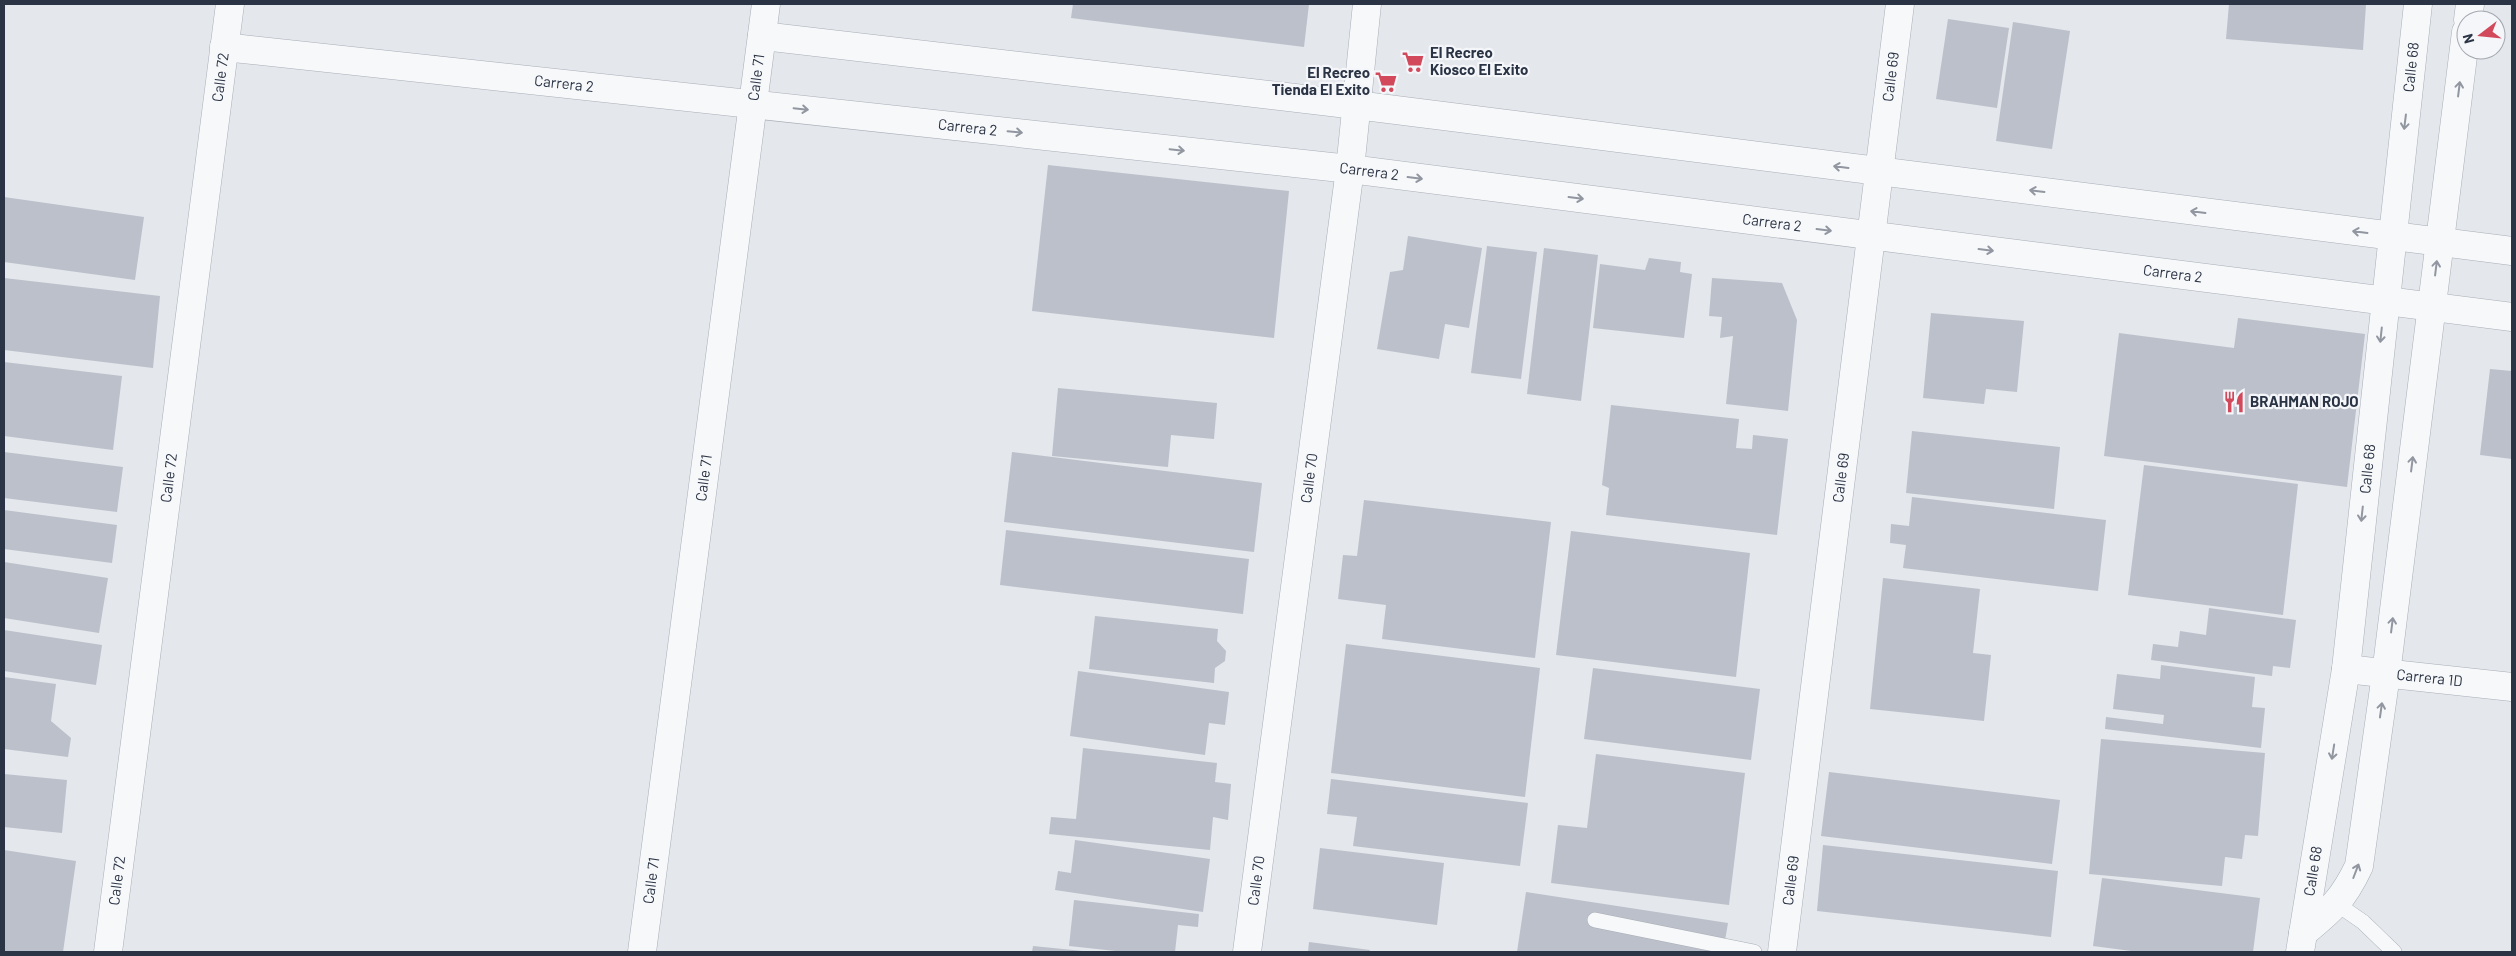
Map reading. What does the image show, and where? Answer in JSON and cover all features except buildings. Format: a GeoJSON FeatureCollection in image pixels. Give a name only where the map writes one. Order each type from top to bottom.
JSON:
{"type":"FeatureCollection","features":[{"type":"Feature","properties":{"kind":"street","name":"Calle 72"},"geometry":{"type":"LineString","coordinates":[[108,952],[230,4]]}},
{"type":"Feature","properties":{"kind":"street","name":"Calle 71"},"geometry":{"type":"LineString","coordinates":[[642,952],[766,4]]}},
{"type":"Feature","properties":{"kind":"street","name":"Calle 70"},"geometry":{"type":"LineString","coordinates":[[1247,952],[1350,169],[1368,4]]}},
{"type":"Feature","properties":{"kind":"street","name":"Calle 69"},"geometry":{"type":"LineString","coordinates":[[1782,952],[1900,4]]}},
{"type":"Feature","properties":{"kind":"street","name":"Calle 68"},"geometry":{"type":"LineString","coordinates":[[2302,943],[2346,669],[2418,4]]}},
{"type":"Feature","properties":{"kind":"street"},"geometry":{"type":"LineString","coordinates":[[762,36],[1356,105],[2512,251]]}},
{"type":"Feature","properties":{"kind":"street","name":"Carrera 2"},"geometry":{"type":"LineString","coordinates":[[224,47],[1350,169],[2512,317]]}},
{"type":"Feature","properties":{"kind":"street","name":"Calle 68"},"geometry":{"type":"LineString","coordinates":[[2302,943],[2349,888],[2358,866],[2386,674],[2462,60]]}},
{"type":"Feature","properties":{"kind":"street","name":"Carrera 1D"},"geometry":{"type":"LineString","coordinates":[[2346,669],[2512,687]]}},
{"type":"Feature","properties":{"kind":"lane"},"geometry":{"type":"LineString","coordinates":[[2337,904],[2363,922],[2394,952]]}},
{"type":"Feature","properties":{"kind":"lane"},"geometry":{"type":"LineString","coordinates":[[1595,920],[1754,952]]}},
{"type":"Feature","properties":{"kind":"place","name":"El Recreo Kiosco El Exito"},"geometry":{"type":"Point","coordinates":[1413,62]}},
{"type":"Feature","properties":{"kind":"place","name":"El Recreo Tienda El Exito"},"geometry":{"type":"Point","coordinates":[1386,82]}},
{"type":"Feature","properties":{"kind":"place","name":"BRAHMAN ROJO"},"geometry":{"type":"Point","coordinates":[2234,402]}}]}
